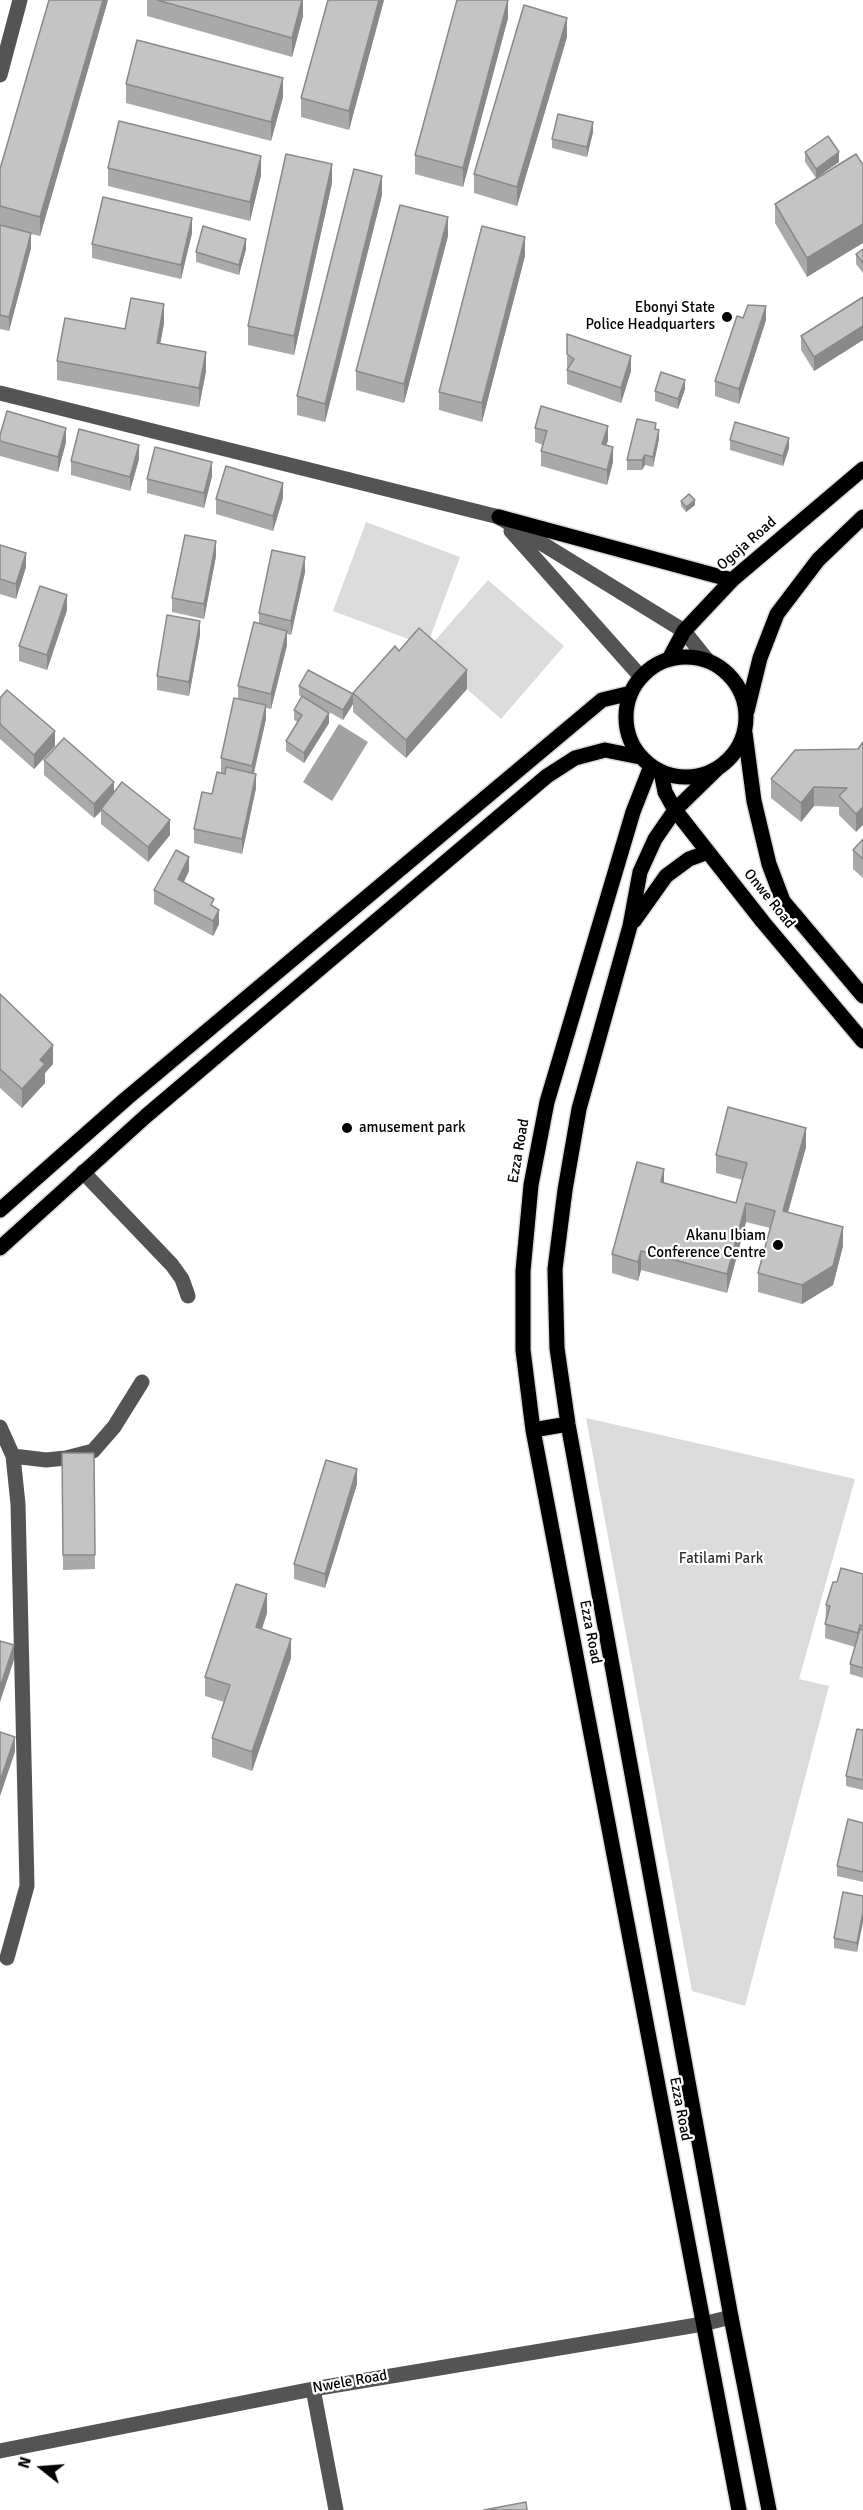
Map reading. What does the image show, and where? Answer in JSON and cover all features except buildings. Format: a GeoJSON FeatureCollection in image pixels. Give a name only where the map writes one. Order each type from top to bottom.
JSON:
{"type":"FeatureCollection","features":[{"type":"Feature","properties":{"kind":"main road","name":"Ogoja Road"},"geometry":{"type":"LineString","coordinates":[[669,659],[684,631],[732,580],[863,469]]}},
{"type":"Feature","properties":{"kind":"main road"},"geometry":{"type":"LineString","coordinates":[[0,1248],[83,1172],[547,776],[575,758],[605,750],[680,777],[700,776],[718,768],[733,754],[740,742],[760,658],[777,614],[818,561],[863,517]]}},
{"type":"Feature","properties":{"kind":"main road"},"geometry":{"type":"LineString","coordinates":[[499,518],[732,580]]}},
{"type":"Feature","properties":{"kind":"main road"},"geometry":{"type":"LineString","coordinates":[[651,765],[631,742],[626,726],[626,709],[631,693],[641,677],[654,666],[669,659],[689,657],[708,661],[721,668],[735,683],[744,703],[745,723]]}},
{"type":"Feature","properties":{"kind":"main road"},"geometry":{"type":"LineString","coordinates":[[0,1210],[127,1098],[602,700],[631,693]]}},
{"type":"Feature","properties":{"kind":"main road","name":"Onwe Road"},"geometry":{"type":"LineString","coordinates":[[745,723],[754,801],[769,864],[783,901],[863,996]]}},
{"type":"Feature","properties":{"kind":"main road","name":"Onwe Road"},"geometry":{"type":"LineString","coordinates":[[651,765],[675,810],[763,922],[863,1041]]}},
{"type":"Feature","properties":{"kind":"main road","name":"Ezza Road"},"geometry":{"type":"LineString","coordinates":[[651,765],[633,812],[547,1102],[531,1185],[523,1271],[523,1350],[533,1430],[739,2510]]}},
{"type":"Feature","properties":{"kind":"main road","name":"Ezza Road"},"geometry":{"type":"LineString","coordinates":[[718,768],[675,810],[655,839],[640,872],[630,926],[579,1109],[555,1269],[557,1348],[568,1424],[731,2317],[769,2510]]}},
{"type":"Feature","properties":{"kind":"main road"},"geometry":{"type":"LineString","coordinates":[[630,926],[666,876],[689,859],[708,852]]}},
{"type":"Feature","properties":{"kind":"main road"},"geometry":{"type":"LineString","coordinates":[[533,1430],[568,1424]]}},
{"type":"Feature","properties":{"kind":"street"},"geometry":{"type":"LineString","coordinates":[[0,75],[20,0]]}},
{"type":"Feature","properties":{"kind":"street"},"geometry":{"type":"LineString","coordinates":[[0,393],[499,518],[684,631],[708,661]]}},
{"type":"Feature","properties":{"kind":"street"},"geometry":{"type":"LineString","coordinates":[[499,518],[641,677]]}},
{"type":"Feature","properties":{"kind":"street"},"geometry":{"type":"LineString","coordinates":[[83,1172],[172,1265],[182,1279],[188,1296]]}},
{"type":"Feature","properties":{"kind":"street"},"geometry":{"type":"LineString","coordinates":[[13,1456],[46,1460],[93,1451],[114,1426],[142,1382]]}},
{"type":"Feature","properties":{"kind":"street"},"geometry":{"type":"LineString","coordinates":[[0,1427],[13,1456],[18,1504],[27,1886],[7,1958]]}},
{"type":"Feature","properties":{"kind":"street","name":"Nwele Road"},"geometry":{"type":"LineString","coordinates":[[0,2451],[313,2389],[703,2324],[731,2317]]}},
{"type":"Feature","properties":{"kind":"street"},"geometry":{"type":"LineString","coordinates":[[313,2389],[336,2510]]}},
{"type":"Feature","properties":{"kind":"green space"},"geometry":{"type":"Polygon","coordinates":[[[366,522],[460,557],[427,646],[333,611],[366,522]]]}},
{"type":"Feature","properties":{"kind":"green space"},"geometry":{"type":"Polygon","coordinates":[[[488,580],[564,646],[501,719],[425,652],[488,580]]]}},
{"type":"Feature","properties":{"kind":"green space","name":"Fatilami Park"},"geometry":{"type":"Polygon","coordinates":[[[586,1418],[855,1479],[799,1679],[829,1686],[745,2006],[692,1991],[586,1418]]]}},
{"type":"Feature","properties":{"kind":"shaded area"},"geometry":{"type":"Polygon","coordinates":[[[339,724],[368,742],[332,801],[303,782],[339,724]]]}},
{"type":"Feature","properties":{"kind":"place","name":"Ebonyi State Police Headquarters"},"geometry":{"type":"Point","coordinates":[727,317]}},
{"type":"Feature","properties":{"kind":"place","name":"amusement park"},"geometry":{"type":"Point","coordinates":[347,1128]}},
{"type":"Feature","properties":{"kind":"place","name":"Akanu Ibiam Conference Centre"},"geometry":{"type":"Point","coordinates":[778,1245]}}]}
